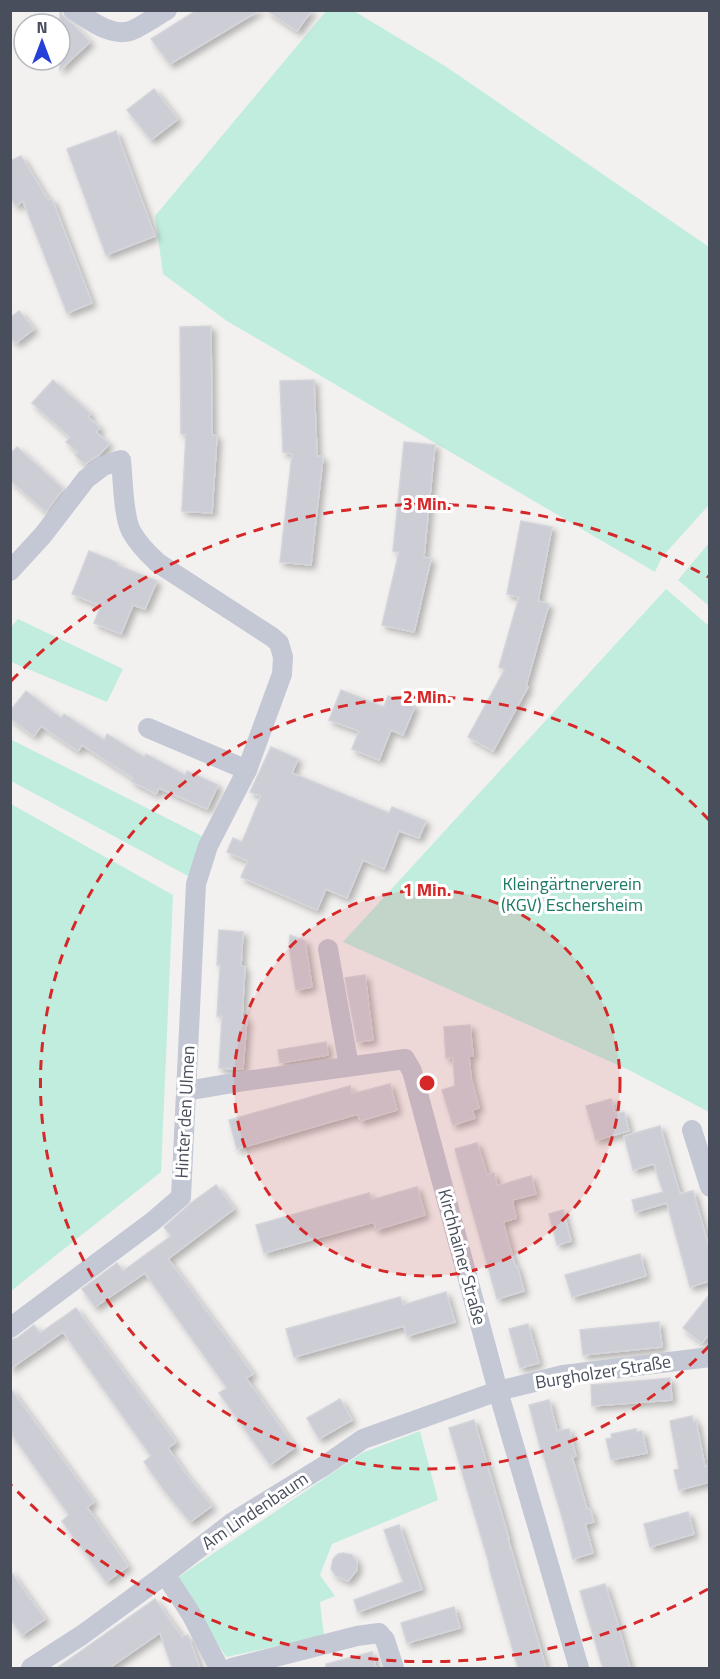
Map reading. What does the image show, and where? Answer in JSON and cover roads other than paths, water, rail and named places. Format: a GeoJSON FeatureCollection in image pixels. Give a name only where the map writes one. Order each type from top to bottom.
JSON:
{"type":"FeatureCollection","features":[{"type":"Feature","properties":{"kind":"street"},"geometry":{"type":"LineString","coordinates":[[73,10],[101,27],[114,31],[130,31],[167,10]]}},
{"type":"Feature","properties":{"kind":"street","name":"Hinter den Ulmen"},"geometry":{"type":"LineString","coordinates":[[10,571],[43,535],[86,479],[103,466],[121,460],[125,504],[130,528],[143,549],[158,563],[279,643],[283,657],[282,674],[247,770],[208,846],[196,884],[181,1197],[152,1222],[10,1328]]}},
{"type":"Feature","properties":{"kind":"street"},"geometry":{"type":"LineString","coordinates":[[148,728],[247,770]]}},
{"type":"Feature","properties":{"kind":"street"},"geometry":{"type":"LineString","coordinates":[[328,949],[350,1066]]}},
{"type":"Feature","properties":{"kind":"street","name":"Kirchhainer Straße"},"geometry":{"type":"LineString","coordinates":[[186,1090],[405,1059],[412,1071],[498,1391],[579,1668]]}},
{"type":"Feature","properties":{"kind":"street"},"geometry":{"type":"LineString","coordinates":[[692,1130],[710,1187]]}},
{"type":"Feature","properties":{"kind":"street","name":"Burgholzer Straße"},"geometry":{"type":"LineString","coordinates":[[498,1391],[563,1375],[710,1357]]}},
{"type":"Feature","properties":{"kind":"street","name":"Am Lindenbaum"},"geometry":{"type":"LineString","coordinates":[[31,1668],[82,1635],[233,1522],[363,1439],[498,1391]]}},
{"type":"Feature","properties":{"kind":"street"},"geometry":{"type":"LineString","coordinates":[[165,1574],[191,1614],[219,1668]]}},
{"type":"Feature","properties":{"kind":"street"},"geometry":{"type":"LineString","coordinates":[[232,1668],[357,1636],[380,1633],[386,1640],[394,1668]]}},
{"type":"Feature","properties":{"kind":"park label","name":"Kleingärtnerverein (KGV) Eschersheim"},"geometry":{"type":"Point","coordinates":[572,894]}}]}
